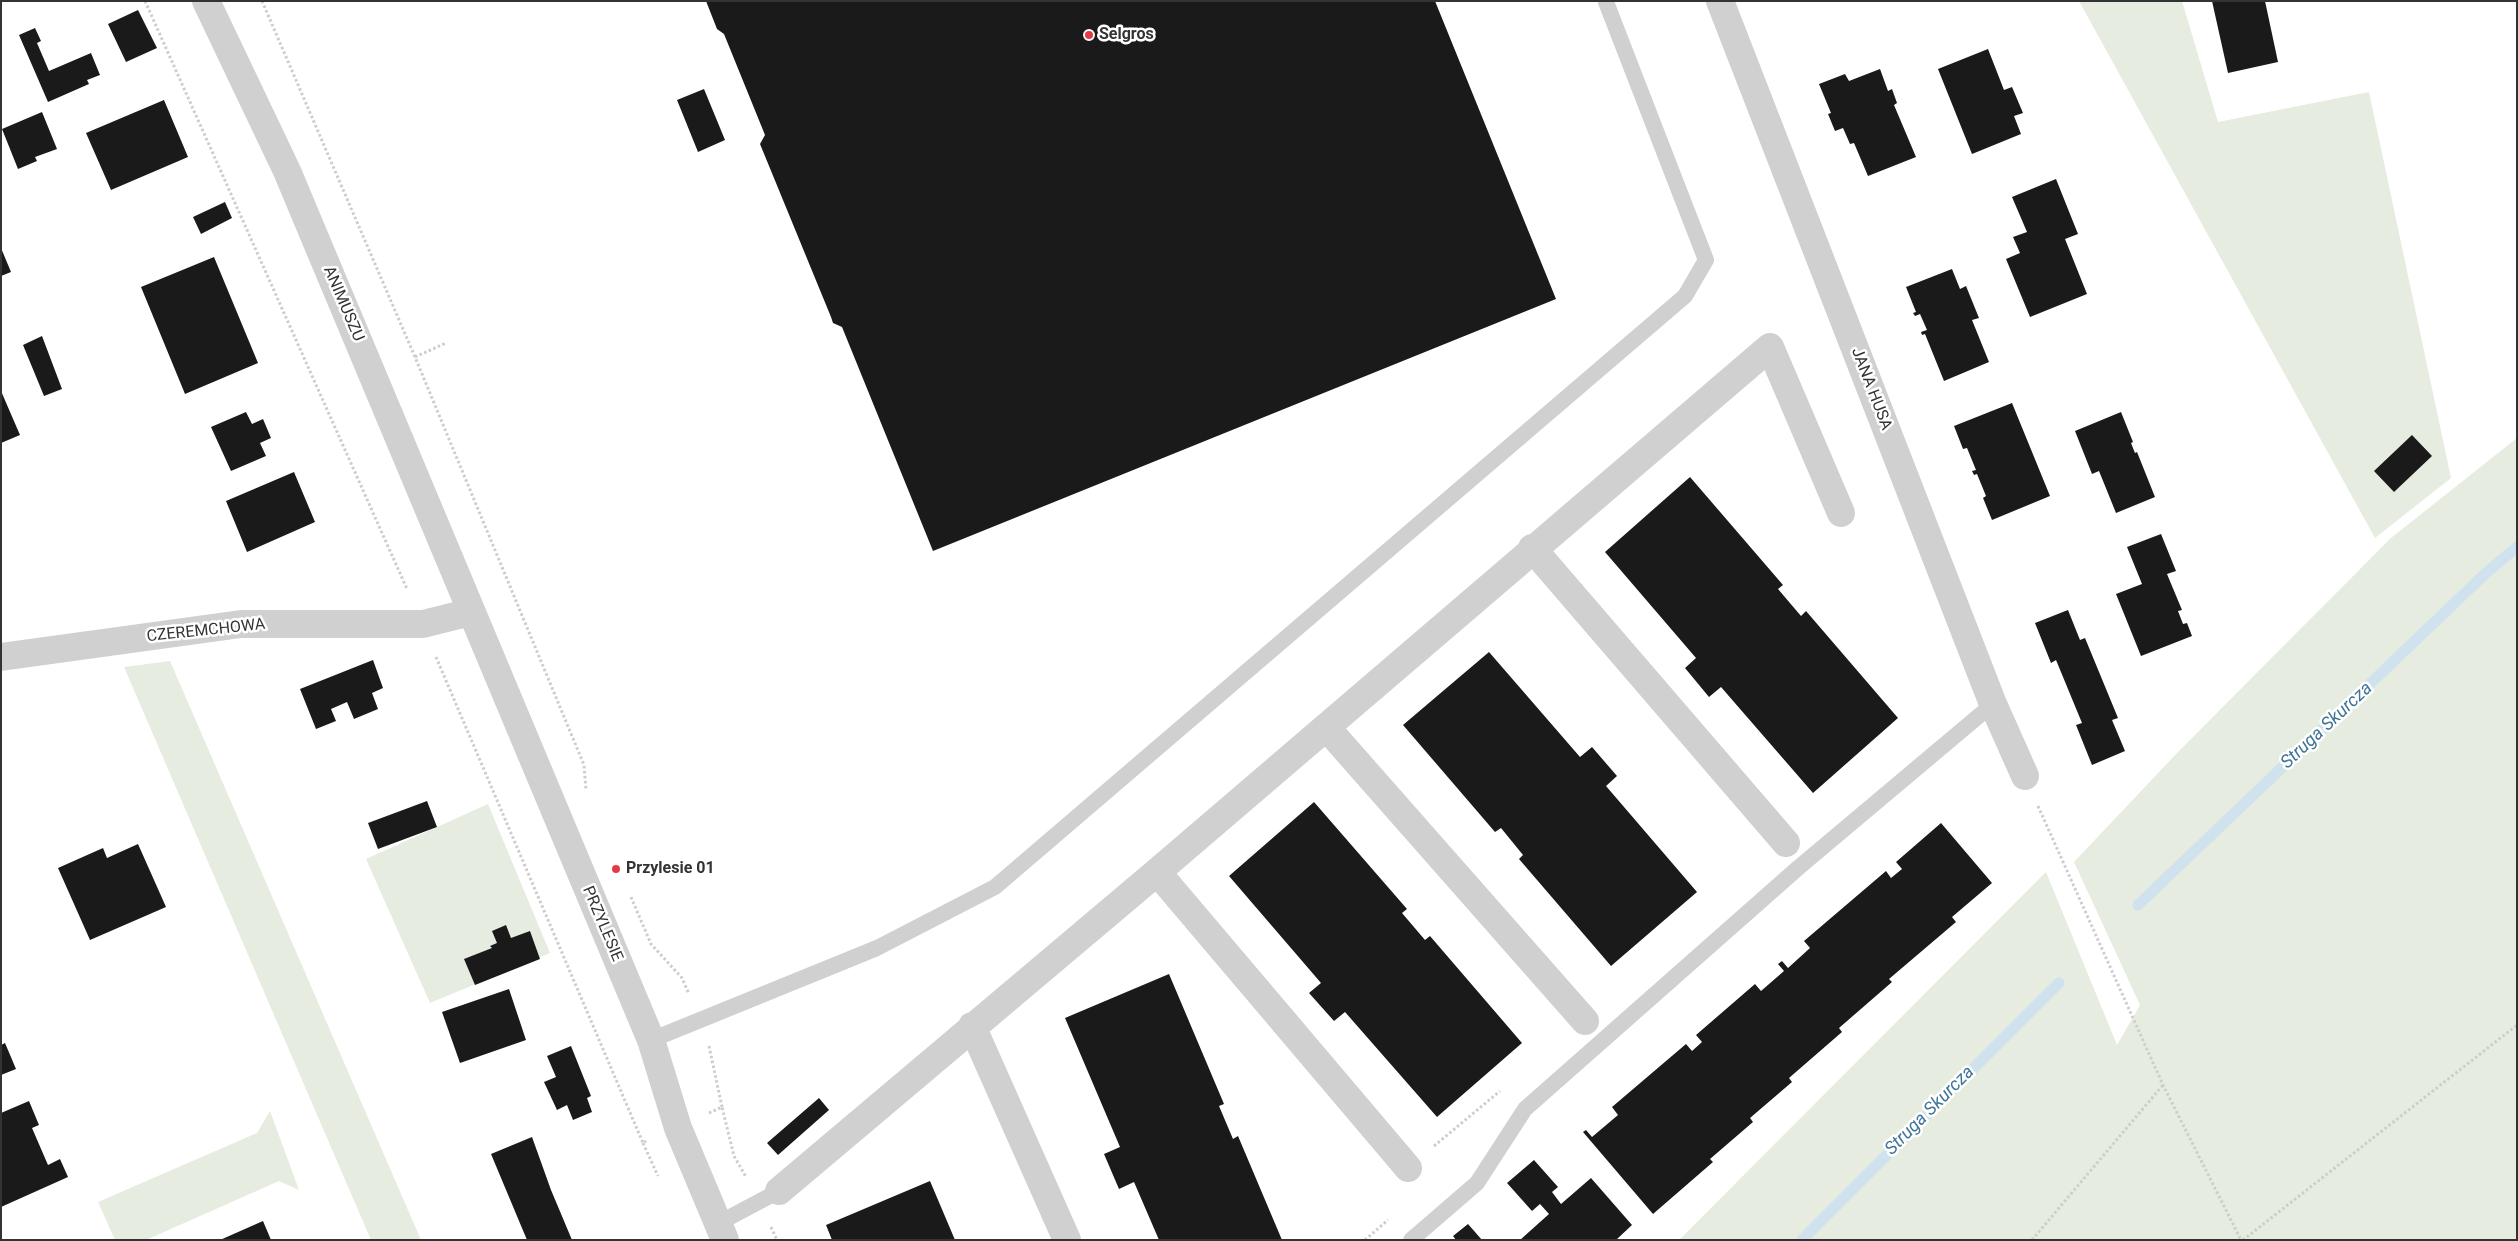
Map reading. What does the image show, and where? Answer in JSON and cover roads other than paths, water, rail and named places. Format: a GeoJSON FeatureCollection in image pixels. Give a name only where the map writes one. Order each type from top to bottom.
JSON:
{"type":"FeatureCollection","features":[{"type":"Feature","properties":{"kind":"street","name":"ANIMUSZU"},"geometry":{"type":"LineString","coordinates":[[206,1],[287,171],[471,612]]}},
{"type":"Feature","properties":{"kind":"street","name":"JANA HUSA"},"geometry":{"type":"LineString","coordinates":[[1720,1],[1993,704],[2025,776]]}},
{"type":"Feature","properties":{"kind":"street"},"geometry":{"type":"LineString","coordinates":[[779,1192],[972,1026],[1157,872],[1532,548],[1770,347],[1841,514]]}},
{"type":"Feature","properties":{"kind":"street"},"geometry":{"type":"LineString","coordinates":[[1532,548],[1786,843]]}},
{"type":"Feature","properties":{"kind":"street","name":"CZEREMCHOWA"},"geometry":{"type":"LineString","coordinates":[[1,657],[241,624],[423,624],[471,612]]}},
{"type":"Feature","properties":{"kind":"street","name":"PRZYLESIE"},"geometry":{"type":"LineString","coordinates":[[471,612],[651,1040],[678,1128],[722,1232]]}},
{"type":"Feature","properties":{"kind":"street"},"geometry":{"type":"LineString","coordinates":[[1326,727],[1585,1021]]}},
{"type":"Feature","properties":{"kind":"street"},"geometry":{"type":"LineString","coordinates":[[1157,872],[1408,1168]]}},
{"type":"Feature","properties":{"kind":"street"},"geometry":{"type":"LineString","coordinates":[[972,1026],[1066,1240]]}},
{"type":"Feature","properties":{"kind":"lane"},"geometry":{"type":"LineString","coordinates":[[651,1040],[877,948],[995,887],[1685,296],[1706,260],[1606,2]]}},
{"type":"Feature","properties":{"kind":"lane"},"geometry":{"type":"LineString","coordinates":[[1411,1240],[1476,1183],[1525,1109],[1798,868],[1993,704]]}},
{"type":"Feature","properties":{"kind":"lane"},"geometry":{"type":"LineString","coordinates":[[722,1232],[779,1192]]}},
{"type":"Feature","properties":{"kind":"waterway","name":"Struga Skurcza"},"geometry":{"type":"LineString","coordinates":[[2138,905],[2486,573],[2517,547]]}},
{"type":"Feature","properties":{"kind":"waterway","name":"Struga Skurcza"},"geometry":{"type":"LineString","coordinates":[[1802,1240],[2059,983]]}},
{"type":"Feature","properties":{"kind":"place","name":"Selgros"},"geometry":{"type":"Point","coordinates":[1089,35]}},
{"type":"Feature","properties":{"kind":"place","name":"Przylesie 01"},"geometry":{"type":"Point","coordinates":[616,869]}}]}
